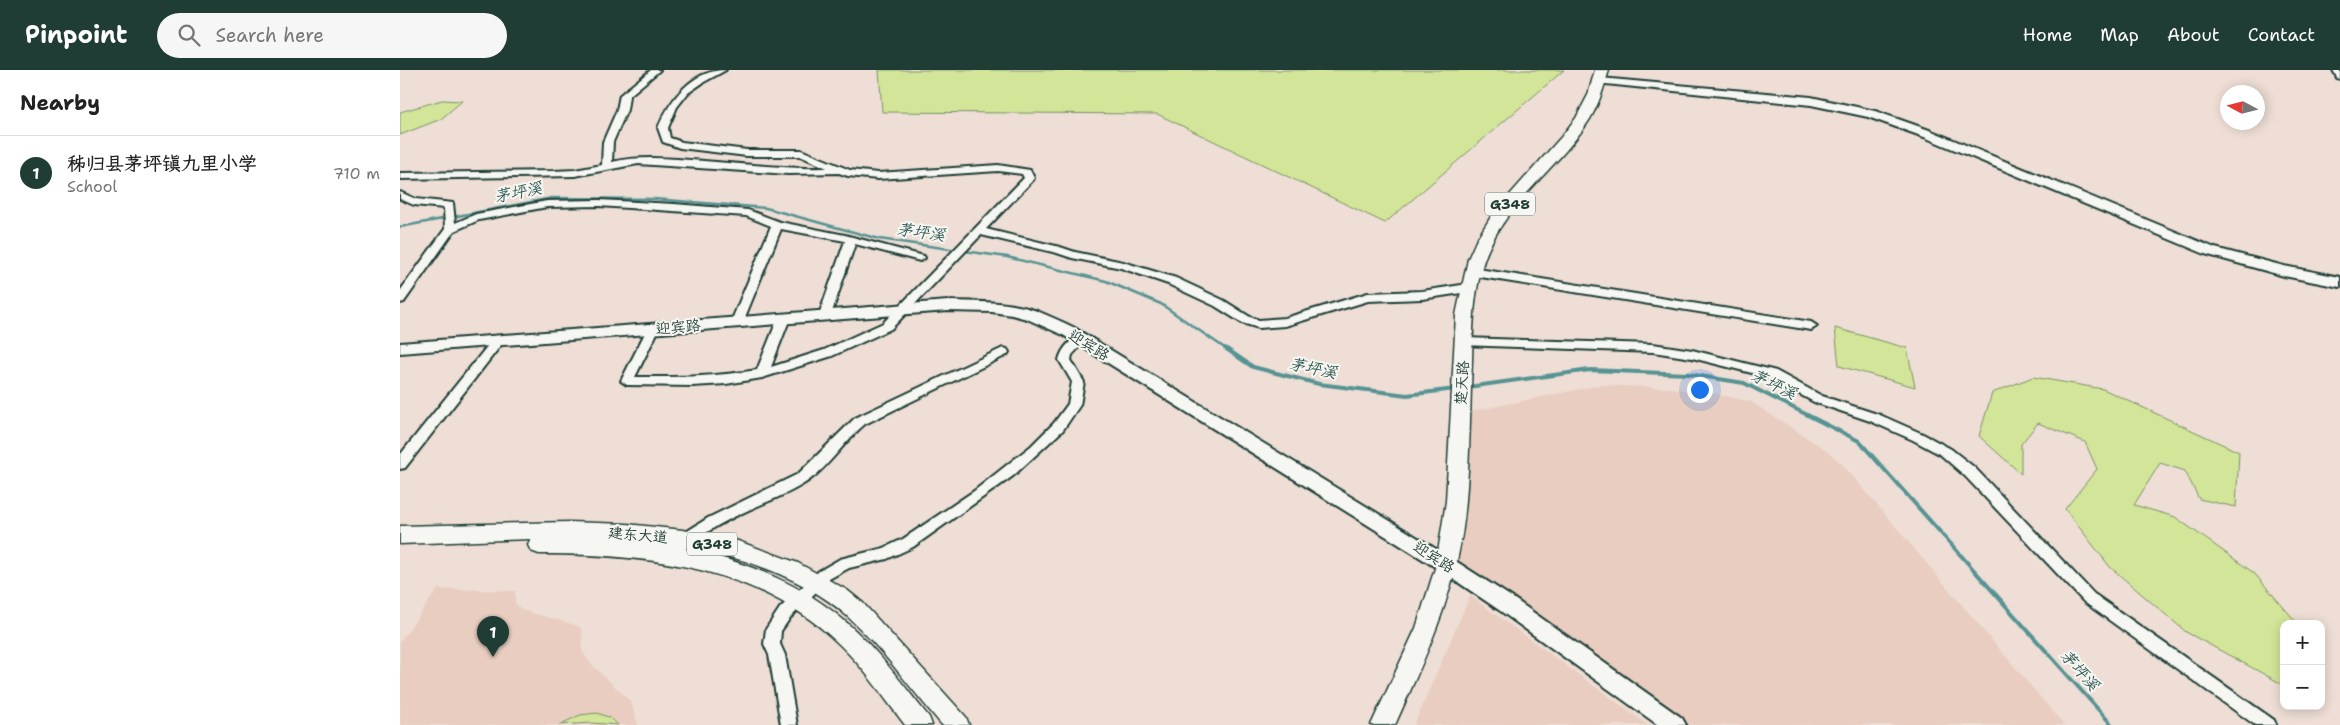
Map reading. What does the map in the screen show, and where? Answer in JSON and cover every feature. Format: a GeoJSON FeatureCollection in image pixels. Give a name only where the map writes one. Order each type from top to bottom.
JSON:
{"type":"FeatureCollection","features":[{"type":"Feature","properties":{"kind":"highway","name":"楚天路"},"geometry":{"type":"LineString","coordinates":[[1384,725],[1427,628],[1447,565],[1456,501],[1468,288],[1472,272],[1484,241],[1497,220],[1573,132],[1585,115],[1601,76]]}},
{"type":"Feature","properties":{"kind":"highway","name":"建东大道"},"geometry":{"type":"LineString","coordinates":[[400,535],[614,531],[677,547],[720,566],[756,578],[798,599],[820,614],[848,637],[920,725]]}},
{"type":"Feature","properties":{"kind":"highway","name":"建东大道"},"geometry":{"type":"LineString","coordinates":[[400,548],[578,545],[628,548],[677,547],[737,551],[774,562],[816,582],[840,598],[868,622],[957,725]]}},
{"type":"Feature","properties":{"kind":"main road"},"geometry":{"type":"LineString","coordinates":[[1601,76],[1802,100],[1871,114],[1928,134],[2210,251],[2274,269],[2340,282]]}},
{"type":"Feature","properties":{"kind":"main road","name":"迎宾路"},"geometry":{"type":"LineString","coordinates":[[400,348],[497,342],[904,308],[970,306],[1012,310],[1051,323],[1081,340],[1447,565],[1506,604],[1675,725]]}},
{"type":"Feature","properties":{"kind":"street"},"geometry":{"type":"LineString","coordinates":[[607,166],[608,142],[622,110],[625,95],[656,70]]}},
{"type":"Feature","properties":{"kind":"street"},"geometry":{"type":"LineString","coordinates":[[653,329],[627,381],[701,381],[762,374],[828,353],[888,326],[1030,178],[1028,174],[1018,170],[998,168],[868,176],[841,170],[801,152],[747,153],[680,145],[666,140],[663,128],[679,96],[696,82],[722,70]]}},
{"type":"Feature","properties":{"kind":"street"},"geometry":{"type":"LineString","coordinates":[[2338,70],[2340,76]]}},
{"type":"Feature","properties":{"kind":"street"},"geometry":{"type":"LineString","coordinates":[[400,176],[575,172],[607,166],[647,162],[709,164],[757,170],[841,170]]}},
{"type":"Feature","properties":{"kind":"street"},"geometry":{"type":"LineString","coordinates":[[400,195],[408,201],[445,203],[449,207],[450,225],[400,299]]}},
{"type":"Feature","properties":{"kind":"street"},"geometry":{"type":"LineString","coordinates":[[450,225],[476,217],[555,203],[599,203],[748,213],[777,225],[851,240],[920,258]]}},
{"type":"Feature","properties":{"kind":"street"},"geometry":{"type":"LineString","coordinates":[[737,322],[777,225]]}},
{"type":"Feature","properties":{"kind":"street"},"geometry":{"type":"LineString","coordinates":[[976,235],[1060,250],[1072,255],[1123,265],[1172,280],[1219,303],[1246,320],[1259,324],[1285,322],[1368,297],[1422,295],[1468,288]]}},
{"type":"Feature","properties":{"kind":"street"},"geometry":{"type":"LineString","coordinates":[[825,315],[851,240]]}},
{"type":"Feature","properties":{"kind":"street"},"geometry":{"type":"LineString","coordinates":[[1472,272],[1811,326]]}},
{"type":"Feature","properties":{"kind":"street"},"geometry":{"type":"LineString","coordinates":[[762,374],[784,318]]}},
{"type":"Feature","properties":{"kind":"street"},"geometry":{"type":"LineString","coordinates":[[789,725],[777,655],[772,644],[774,629],[785,614],[824,575],[845,563],[887,553],[908,543],[1032,455],[1068,415],[1077,399],[1079,386],[1076,376],[1065,360],[1066,354],[1081,340]]}},
{"type":"Feature","properties":{"kind":"street"},"geometry":{"type":"LineString","coordinates":[[400,464],[497,342]]}},
{"type":"Feature","properties":{"kind":"street"},"geometry":{"type":"LineString","coordinates":[[1464,350],[1642,348],[1692,354],[1772,374],[1818,399],[1875,418],[1918,437],[1946,452],[1970,472],[2064,574],[2089,598],[2268,725]]}},
{"type":"Feature","properties":{"kind":"street"},"geometry":{"type":"LineString","coordinates":[[677,547],[723,516],[793,485],[805,477],[848,430],[860,421],[1003,352]]}},
{"type":"Feature","properties":{"kind":"shaded area"},"geometry":{"type":"Polygon","coordinates":[[[1600,385],[1668,388],[1712,393],[1751,402],[1826,450],[1843,465],[2064,725],[1681,725],[1455,562],[1469,412],[1600,385]]]}},
{"type":"Feature","properties":{"kind":"shaded area"},"geometry":{"type":"Polygon","coordinates":[[[438,589],[515,591],[515,603],[522,610],[578,626],[582,630],[582,651],[590,663],[631,702],[638,725],[400,725],[400,642],[438,589]]]}},
{"type":"Feature","properties":{"kind":"shaded area"},"geometry":{"type":"Polygon","coordinates":[[[1470,596],[1648,725],[1414,725],[1470,596]]]}},
{"type":"Feature","properties":{"kind":"green space"},"geometry":{"type":"Polygon","coordinates":[[[879,70],[1564,70],[1385,223],[1157,114],[882,112],[879,70]]]}},
{"type":"Feature","properties":{"kind":"green space"},"geometry":{"type":"Polygon","coordinates":[[[442,100],[462,101],[441,119],[400,135],[400,112],[442,100]]]}},
{"type":"Feature","properties":{"kind":"green space"},"geometry":{"type":"Polygon","coordinates":[[[1835,328],[1907,348],[1915,387],[1839,366],[1835,328]]]}},
{"type":"Feature","properties":{"kind":"green space"},"geometry":{"type":"Polygon","coordinates":[[[2033,377],[2103,389],[2239,452],[2236,507],[2199,499],[2185,471],[2160,463],[2134,505],[2175,517],[2254,573],[2295,620],[2280,620],[2280,683],[2186,632],[2110,567],[2065,509],[2097,469],[2085,442],[2038,423],[2021,444],[2021,474],[1979,436],[1992,393],[2033,377]]]}},
{"type":"Feature","properties":{"kind":"green space"},"geometry":{"type":"Polygon","coordinates":[[[597,713],[611,718],[618,725],[592,723],[559,725],[580,715],[597,713]]]}},
{"type":"Feature","properties":{"kind":"waterway","name":"茅坪溪"},"geometry":{"type":"LineString","coordinates":[[400,227],[552,198],[654,199],[766,208],[879,239],[1007,257],[1106,281],[1161,304],[1226,349]]}},
{"type":"Feature","properties":{"kind":"waterway","name":"茅坪溪"},"geometry":{"type":"LineString","coordinates":[[1225,348],[1253,367],[1319,384],[1407,395],[1455,389]]}},
{"type":"Feature","properties":{"kind":"waterway","name":"茅坪溪"},"geometry":{"type":"LineString","coordinates":[[1468,387],[1590,370],[1688,374],[1744,383],[1859,441],[2112,725]]}},
{"type":"Feature","properties":{"kind":"place","name":"秭归县茅坪镇九里小学"},"geometry":{"type":"Point","coordinates":[493,657]}}]}
